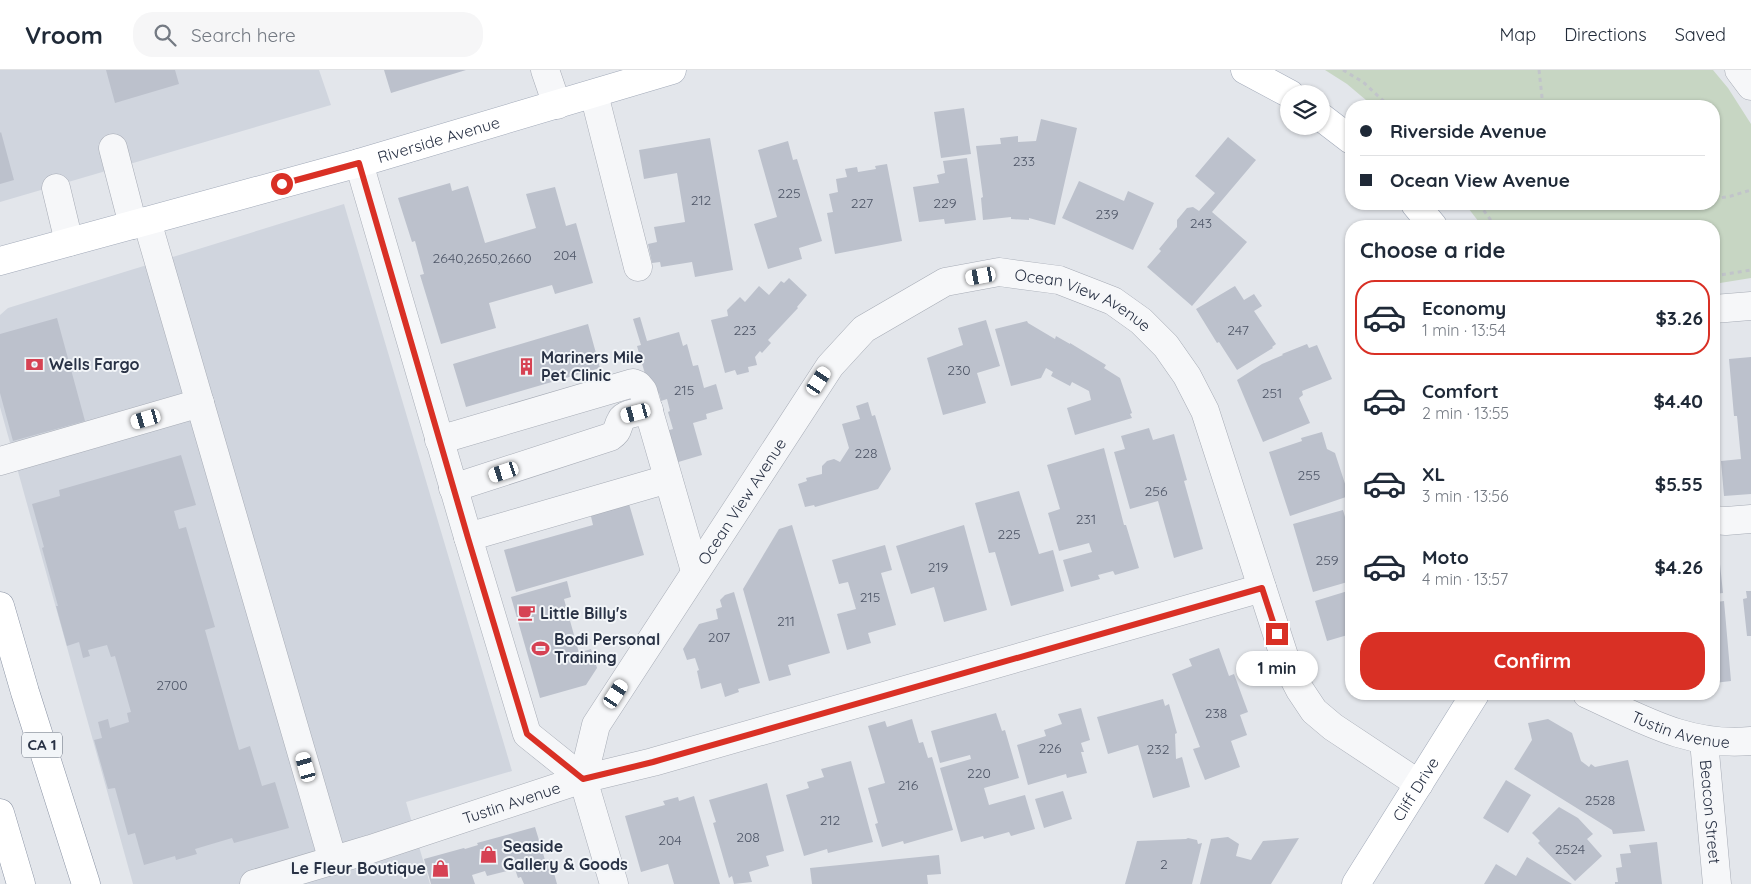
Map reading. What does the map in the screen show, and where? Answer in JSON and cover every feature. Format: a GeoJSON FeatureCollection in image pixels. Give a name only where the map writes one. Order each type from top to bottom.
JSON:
{"type":"FeatureCollection","features":[{"type":"Feature","properties":{"kind":"main road","name":"Riverside Avenue"},"geometry":{"type":"LineString","coordinates":[[0,261],[359,163],[672,70]]}},
{"type":"Feature","properties":{"kind":"main road"},"geometry":{"type":"LineString","coordinates":[[1244,70],[1280,89]]}},
{"type":"Feature","properties":{"kind":"main road"},"geometry":{"type":"LineString","coordinates":[[1330,124],[1345,135]]}},
{"type":"Feature","properties":{"kind":"main road"},"geometry":{"type":"LineString","coordinates":[[1419,210],[1428,220]]}},
{"type":"Feature","properties":{"kind":"main road","name":"CA 1"},"geometry":{"type":"LineString","coordinates":[[0,606],[25,692],[86,884]]}},
{"type":"Feature","properties":{"kind":"main road","name":"Cliff Drive"},"geometry":{"type":"LineString","coordinates":[[1356,884],[1471,700]]}},
{"type":"Feature","properties":{"kind":"main road"},"geometry":{"type":"LineString","coordinates":[[0,813],[21,884]]}},
{"type":"Feature","properties":{"kind":"street"},"geometry":{"type":"LineString","coordinates":[[546,70],[556,105]]}},
{"type":"Feature","properties":{"kind":"street"},"geometry":{"type":"LineString","coordinates":[[1739,70],[1751,86]]}},
{"type":"Feature","properties":{"kind":"street"},"geometry":{"type":"LineString","coordinates":[[594,94],[638,267]]}},
{"type":"Feature","properties":{"kind":"street"},"geometry":{"type":"LineString","coordinates":[[114,148],[200,403],[332,860]]}},
{"type":"Feature","properties":{"kind":"street"},"geometry":{"type":"LineString","coordinates":[[359,163],[453,488],[527,734],[583,779],[614,884]]}},
{"type":"Feature","properties":{"kind":"street"},"geometry":{"type":"LineString","coordinates":[[56,188],[69,242]]}},
{"type":"Feature","properties":{"kind":"street","name":"Ocean View Avenue"},"geometry":{"type":"LineString","coordinates":[[583,779],[596,724],[830,366],[864,329],[945,282],[1000,272],[1059,280],[1113,301],[1141,321],[1166,346],[1187,376],[1205,411],[1287,665],[1300,690],[1314,711],[1334,727],[1419,784]]}},
{"type":"Feature","properties":{"kind":"street"},"geometry":{"type":"LineString","coordinates":[[1720,309],[1751,306]]}},
{"type":"Feature","properties":{"kind":"street"},"geometry":{"type":"LineString","coordinates":[[439,440],[632,384],[638,386],[643,391],[649,410],[695,571]]}},
{"type":"Feature","properties":{"kind":"street"},"geometry":{"type":"LineString","coordinates":[[0,461],[200,403]]}},
{"type":"Feature","properties":{"kind":"street"},"geometry":{"type":"LineString","coordinates":[[453,488],[610,437],[617,432],[620,420],[624,417],[649,410]]}},
{"type":"Feature","properties":{"kind":"street"},"geometry":{"type":"LineString","coordinates":[[468,538],[668,479]]}},
{"type":"Feature","properties":{"kind":"street"},"geometry":{"type":"LineString","coordinates":[[1720,520],[1751,519]]}},
{"type":"Feature","properties":{"kind":"street","name":"Tustin Avenue"},"geometry":{"type":"LineString","coordinates":[[254,884],[583,779],[653,762],[1262,588]]}},
{"type":"Feature","properties":{"kind":"street","name":"Tustin Avenue"},"geometry":{"type":"LineString","coordinates":[[1599,700],[1670,732],[1704,741],[1751,741]]}},
{"type":"Feature","properties":{"kind":"street","name":"Beacon Street"},"geometry":{"type":"LineString","coordinates":[[1704,741],[1718,884]]}},
{"type":"Feature","properties":{"kind":"path"},"geometry":{"type":"LineString","coordinates":[[1343,70],[1363,82],[1383,100]]}},
{"type":"Feature","properties":{"kind":"path"},"geometry":{"type":"LineString","coordinates":[[1539,70],[1542,100]]}},
{"type":"Feature","properties":{"kind":"path"},"geometry":{"type":"LineString","coordinates":[[1720,198],[1751,190]]}},
{"type":"Feature","properties":{"kind":"path"},"geometry":{"type":"LineString","coordinates":[[1720,275],[1751,270]]}},
{"type":"Feature","properties":{"kind":"shaded area"},"geometry":{"type":"Polygon","coordinates":[[[0,70],[319,70],[331,105],[0,202],[0,70]]]}},
{"type":"Feature","properties":{"kind":"shaded area"},"geometry":{"type":"Polygon","coordinates":[[[344,204],[512,771],[406,802],[430,884],[133,884],[0,407],[0,315],[8,308],[344,204]]]}},
{"type":"Feature","properties":{"kind":"green space"},"geometry":{"type":"Polygon","coordinates":[[[1325,70],[1713,70],[1728,88],[1751,124],[1751,278],[1720,283],[1720,220],[1477,220],[1470,210],[1720,210],[1720,100],[1366,100],[1347,84],[1325,70]]]}},
{"type":"Feature","properties":{"kind":"building"},"geometry":{"type":"Polygon","coordinates":[[[106,70],[175,70],[179,84],[115,103],[106,70]]]}},
{"type":"Feature","properties":{"kind":"building"},"geometry":{"type":"Polygon","coordinates":[[[384,70],[466,70],[391,93],[384,70]]]}},
{"type":"Feature","properties":{"kind":"building"},"geometry":{"type":"Polygon","coordinates":[[[964,108],[971,154],[941,158],[934,112],[964,108]]]}},
{"type":"Feature","properties":{"kind":"building"},"geometry":{"type":"Polygon","coordinates":[[[1041,119],[1077,128],[1055,225],[1029,218],[1029,220],[1011,219],[1011,217],[983,220],[981,198],[983,197],[976,146],[1001,144],[1000,138],[1018,136],[1018,142],[1036,141],[1041,119]]]}},
{"type":"Feature","properties":{"kind":"building"},"geometry":{"type":"Polygon","coordinates":[[[0,133],[14,180],[0,184],[0,133]]]}},
{"type":"Feature","properties":{"kind":"building"},"geometry":{"type":"Polygon","coordinates":[[[1228,137],[1256,160],[1212,212],[1247,242],[1192,306],[1147,267],[1161,251],[1159,249],[1177,227],[1177,220],[1187,208],[1193,207],[1199,211],[1215,193],[1195,176],[1228,137]]]}},
{"type":"Feature","properties":{"kind":"building"},"geometry":{"type":"Polygon","coordinates":[[[710,138],[733,270],[695,277],[692,262],[661,267],[660,262],[652,263],[648,244],[657,242],[654,227],[685,222],[677,173],[644,179],[639,150],[710,138]]]}},
{"type":"Feature","properties":{"kind":"building"},"geometry":{"type":"Polygon","coordinates":[[[788,141],[793,160],[797,159],[822,241],[799,248],[802,259],[768,269],[754,224],[777,217],[758,150],[788,141]]]}},
{"type":"Feature","properties":{"kind":"building"},"geometry":{"type":"Polygon","coordinates":[[[967,158],[976,220],[945,224],[944,219],[919,222],[913,187],[939,183],[937,175],[945,173],[943,161],[967,158]]]}},
{"type":"Feature","properties":{"kind":"building"},"geometry":{"type":"Polygon","coordinates":[[[887,164],[902,241],[835,254],[827,213],[833,212],[829,194],[838,192],[836,179],[847,177],[845,169],[857,167],[858,172],[876,169],[875,166],[887,164]]]}},
{"type":"Feature","properties":{"kind":"building"},"geometry":{"type":"Polygon","coordinates":[[[1079,181],[1124,201],[1128,191],[1154,203],[1133,250],[1062,218],[1079,181]]]}},
{"type":"Feature","properties":{"kind":"building"},"geometry":{"type":"Polygon","coordinates":[[[450,183],[452,191],[468,186],[485,243],[536,228],[526,194],[555,187],[566,226],[576,223],[593,283],[555,294],[552,285],[489,303],[496,328],[441,344],[420,275],[424,274],[415,241],[412,242],[398,198],[450,183]]]}},
{"type":"Feature","properties":{"kind":"building"},"geometry":{"type":"Polygon","coordinates":[[[789,278],[807,295],[798,308],[768,340],[771,343],[762,353],[760,351],[755,357],[757,365],[748,367],[749,372],[737,375],[735,370],[725,373],[711,320],[728,316],[727,310],[740,297],[745,302],[759,286],[769,295],[781,281],[784,283],[789,278]]]}},
{"type":"Feature","properties":{"kind":"building"},"geometry":{"type":"Polygon","coordinates":[[[1235,286],[1244,300],[1254,294],[1262,306],[1254,311],[1276,344],[1273,348],[1237,370],[1219,342],[1217,343],[1196,309],[1235,286]]]}},
{"type":"Feature","properties":{"kind":"building"},"geometry":{"type":"Polygon","coordinates":[[[640,317],[647,341],[679,332],[683,346],[687,344],[693,366],[698,365],[704,388],[716,384],[723,409],[706,414],[707,419],[693,423],[702,455],[675,463],[666,431],[673,429],[668,412],[670,411],[667,399],[661,401],[659,393],[651,395],[637,346],[641,345],[633,319],[640,317]]]}},
{"type":"Feature","properties":{"kind":"building","name":"Wells Fargo"},"geometry":{"type":"Polygon","coordinates":[[[57,318],[85,421],[13,441],[0,393],[0,334],[57,318]]]}},
{"type":"Feature","properties":{"kind":"building"},"geometry":{"type":"Polygon","coordinates":[[[986,320],[1000,366],[977,373],[986,403],[943,415],[927,358],[963,345],[958,328],[986,320]]]}},
{"type":"Feature","properties":{"kind":"building"},"geometry":{"type":"Polygon","coordinates":[[[1027,321],[1055,339],[1056,336],[1070,343],[1106,365],[1104,368],[1120,378],[1132,418],[1075,435],[1067,408],[1091,400],[1089,391],[1072,382],[1070,386],[1051,376],[1053,372],[1046,368],[1041,378],[1011,386],[995,329],[1027,321]]]}},
{"type":"Feature","properties":{"kind":"building","name":"Mariners Mile Pet Clinic"},"geometry":{"type":"Polygon","coordinates":[[[588,324],[600,368],[466,407],[453,364],[588,324]]]}},
{"type":"Feature","properties":{"kind":"building"},"geometry":{"type":"Polygon","coordinates":[[[1307,344],[1309,348],[1317,345],[1332,379],[1302,391],[1303,395],[1299,398],[1310,423],[1263,442],[1237,380],[1262,364],[1307,344]]]}},
{"type":"Feature","properties":{"kind":"building"},"geometry":{"type":"Polygon","coordinates":[[[1751,357],[1751,494],[1724,496],[1721,461],[1741,459],[1737,416],[1734,416],[1729,359],[1751,357]]]}},
{"type":"Feature","properties":{"kind":"building"},"geometry":{"type":"Polygon","coordinates":[[[868,402],[872,416],[875,415],[891,469],[878,489],[815,507],[814,505],[805,507],[798,484],[807,481],[806,478],[822,474],[822,466],[827,461],[834,459],[840,462],[849,448],[842,424],[860,419],[856,406],[868,402]]]}},
{"type":"Feature","properties":{"kind":"building"},"geometry":{"type":"Polygon","coordinates":[[[1149,428],[1153,440],[1174,434],[1187,480],[1184,481],[1203,549],[1174,558],[1158,501],[1130,509],[1114,452],[1125,449],[1121,436],[1149,428]]]}},
{"type":"Feature","properties":{"kind":"building"},"geometry":{"type":"Polygon","coordinates":[[[1322,432],[1327,449],[1335,453],[1345,484],[1345,497],[1290,516],[1269,452],[1302,441],[1301,438],[1322,432]]]}},
{"type":"Feature","properties":{"kind":"building"},"geometry":{"type":"Polygon","coordinates":[[[1104,448],[1124,525],[1126,525],[1139,568],[1115,575],[1113,571],[1098,575],[1100,579],[1071,587],[1063,560],[1092,552],[1089,543],[1059,551],[1048,513],[1060,509],[1047,465],[1104,448]]]}},
{"type":"Feature","properties":{"kind":"building"},"geometry":{"type":"Polygon","coordinates":[[[181,455],[196,505],[174,511],[179,529],[186,527],[215,627],[205,630],[239,750],[250,746],[262,786],[275,782],[289,828],[234,843],[232,838],[195,849],[197,854],[176,860],[175,856],[144,865],[135,833],[128,835],[115,788],[108,789],[94,740],[102,738],[98,722],[108,719],[110,728],[129,722],[127,713],[131,712],[115,656],[111,657],[107,645],[88,650],[90,656],[83,658],[79,642],[67,646],[32,504],[60,496],[59,490],[181,455]]]}},
{"type":"Feature","properties":{"kind":"building"},"geometry":{"type":"Polygon","coordinates":[[[1019,491],[1039,554],[1053,550],[1064,591],[1011,606],[995,552],[989,553],[975,503],[1019,491]]]}},
{"type":"Feature","properties":{"kind":"building"},"geometry":{"type":"Polygon","coordinates":[[[627,497],[644,555],[516,592],[504,550],[593,525],[589,508],[627,497]]]}},
{"type":"Feature","properties":{"kind":"building"},"geometry":{"type":"Polygon","coordinates":[[[1343,510],[1345,517],[1345,583],[1313,592],[1293,524],[1343,510]]]}},
{"type":"Feature","properties":{"kind":"building"},"geometry":{"type":"Polygon","coordinates":[[[792,525],[830,653],[788,665],[791,675],[769,681],[743,589],[779,529],[792,525]]]}},
{"type":"Feature","properties":{"kind":"building"},"geometry":{"type":"Polygon","coordinates":[[[964,525],[987,610],[944,622],[934,587],[911,594],[896,546],[964,525]]]}},
{"type":"Feature","properties":{"kind":"building"},"geometry":{"type":"Polygon","coordinates":[[[885,545],[892,570],[881,573],[896,625],[868,633],[871,643],[847,650],[837,614],[856,609],[848,582],[839,584],[832,560],[885,545]]]}},
{"type":"Feature","properties":{"kind":"building"},"geometry":{"type":"Polygon","coordinates":[[[1720,564],[1723,593],[1720,593],[1720,564]]]}},
{"type":"Feature","properties":{"kind":"building"},"geometry":{"type":"Polygon","coordinates":[[[567,581],[571,597],[564,599],[579,653],[591,649],[597,668],[586,685],[540,698],[511,597],[567,581]]]}},
{"type":"Feature","properties":{"kind":"building"},"geometry":{"type":"Polygon","coordinates":[[[1746,591],[1751,591],[1751,636],[1747,636],[1743,599],[1747,598],[1746,591]]]}},
{"type":"Feature","properties":{"kind":"building"},"geometry":{"type":"Polygon","coordinates":[[[734,592],[760,683],[738,689],[739,692],[725,697],[721,683],[701,689],[697,671],[699,670],[695,658],[687,660],[683,649],[699,624],[718,619],[716,609],[722,607],[720,600],[725,595],[734,592]]]}},
{"type":"Feature","properties":{"kind":"building"},"geometry":{"type":"Polygon","coordinates":[[[1345,592],[1345,636],[1327,641],[1315,601],[1345,592]]]}},
{"type":"Feature","properties":{"kind":"building"},"geometry":{"type":"Polygon","coordinates":[[[1724,601],[1731,681],[1720,682],[1720,602],[1724,601]]]}},
{"type":"Feature","properties":{"kind":"building"},"geometry":{"type":"Polygon","coordinates":[[[1219,648],[1229,676],[1234,674],[1248,712],[1240,715],[1247,735],[1231,741],[1240,767],[1205,780],[1193,749],[1200,747],[1172,674],[1192,666],[1189,659],[1219,648]]]}},
{"type":"Feature","properties":{"kind":"building"},"geometry":{"type":"Polygon","coordinates":[[[1163,699],[1165,706],[1169,704],[1177,733],[1175,734],[1176,759],[1182,757],[1190,787],[1153,798],[1138,745],[1108,754],[1097,717],[1163,699]]]}},
{"type":"Feature","properties":{"kind":"building"},"geometry":{"type":"Polygon","coordinates":[[[1081,708],[1090,740],[1081,743],[1084,752],[1081,752],[1087,773],[1067,778],[1066,774],[1028,785],[1017,745],[1046,736],[1044,730],[1062,724],[1058,714],[1081,708]]]}},
{"type":"Feature","properties":{"kind":"building"},"geometry":{"type":"Polygon","coordinates":[[[996,713],[1002,731],[1005,730],[1019,778],[984,788],[989,805],[1025,795],[1035,829],[1011,836],[1009,832],[984,839],[983,836],[961,842],[940,768],[971,759],[970,755],[940,763],[931,731],[996,713]]]}},
{"type":"Feature","properties":{"kind":"building"},"geometry":{"type":"Polygon","coordinates":[[[912,719],[919,743],[923,742],[928,758],[932,757],[953,830],[904,844],[903,841],[882,847],[875,824],[878,823],[868,788],[885,783],[868,726],[885,721],[887,727],[912,719]]]}},
{"type":"Feature","properties":{"kind":"building"},"geometry":{"type":"Polygon","coordinates":[[[1548,719],[1572,733],[1581,761],[1589,767],[1591,764],[1595,767],[1628,760],[1645,831],[1613,834],[1612,830],[1514,769],[1532,740],[1528,723],[1548,719]]]}},
{"type":"Feature","properties":{"kind":"building"},"geometry":{"type":"Polygon","coordinates":[[[851,761],[873,842],[828,853],[827,849],[804,856],[786,795],[809,788],[807,782],[824,777],[821,769],[851,761]]]}},
{"type":"Feature","properties":{"kind":"building"},"geometry":{"type":"Polygon","coordinates":[[[1506,780],[1531,795],[1508,833],[1483,818],[1506,780]]]}},
{"type":"Feature","properties":{"kind":"building"},"geometry":{"type":"Polygon","coordinates":[[[767,783],[784,851],[766,856],[769,866],[749,872],[752,882],[734,884],[732,876],[729,878],[713,823],[716,822],[709,800],[767,783]]]}},
{"type":"Feature","properties":{"kind":"building"},"geometry":{"type":"Polygon","coordinates":[[[1063,791],[1072,819],[1044,828],[1035,799],[1063,791]]]}},
{"type":"Feature","properties":{"kind":"building"},"geometry":{"type":"Polygon","coordinates":[[[694,796],[720,884],[674,884],[668,864],[641,872],[625,816],[665,805],[663,801],[678,797],[679,801],[694,796]]]}},
{"type":"Feature","properties":{"kind":"building"},"geometry":{"type":"Polygon","coordinates":[[[1559,807],[1578,818],[1593,834],[1587,839],[1602,856],[1575,881],[1538,843],[1540,841],[1532,833],[1559,807]]]}},
{"type":"Feature","properties":{"kind":"building"},"geometry":{"type":"Polygon","coordinates":[[[535,827],[545,860],[550,859],[557,884],[524,884],[521,877],[518,878],[515,869],[487,876],[485,871],[472,875],[475,884],[431,884],[424,859],[465,849],[478,845],[477,843],[535,827]]]}},
{"type":"Feature","properties":{"kind":"building"},"geometry":{"type":"Polygon","coordinates":[[[1228,837],[1239,844],[1236,856],[1251,860],[1263,841],[1299,838],[1271,884],[1200,884],[1211,839],[1228,837]]]}},
{"type":"Feature","properties":{"kind":"building"},"geometry":{"type":"Polygon","coordinates":[[[1188,838],[1197,840],[1198,844],[1202,843],[1192,884],[1125,884],[1137,841],[1188,838]]]}},
{"type":"Feature","properties":{"kind":"building"},"geometry":{"type":"Polygon","coordinates":[[[1657,842],[1662,884],[1615,884],[1615,882],[1618,882],[1616,868],[1622,867],[1620,854],[1631,853],[1629,845],[1657,842]]]}},
{"type":"Feature","properties":{"kind":"building"},"geometry":{"type":"Polygon","coordinates":[[[939,855],[941,874],[927,875],[928,884],[812,884],[810,868],[939,855]]]}},
{"type":"Feature","properties":{"kind":"building"},"geometry":{"type":"Polygon","coordinates":[[[1527,857],[1572,884],[1484,884],[1496,864],[1516,876],[1527,857]]]}},
{"type":"Feature","properties":{"kind":"place","name":"Wells Fargo"},"geometry":{"type":"Point","coordinates":[35,364]}},
{"type":"Feature","properties":{"kind":"place","name":"Mariners Mile Pet Clinic"},"geometry":{"type":"Point","coordinates":[527,366]}},
{"type":"Feature","properties":{"kind":"place","name":"Little Billy's"},"geometry":{"type":"Point","coordinates":[526,613]}},
{"type":"Feature","properties":{"kind":"place","name":"Bodi Personal Training"},"geometry":{"type":"Point","coordinates":[540,648]}},
{"type":"Feature","properties":{"kind":"place","name":"Seaside Gallery & Goods"},"geometry":{"type":"Point","coordinates":[489,855]}},
{"type":"Feature","properties":{"kind":"place","name":"Le Fleur Boutique"},"geometry":{"type":"Point","coordinates":[440,868]}},
{"type":"Feature","properties":{"kind":"route"},"geometry":{"type":"LineString","coordinates":[[282,184],[359,163],[527,734],[583,779],[653,762],[1262,588],[1277,634]]}}]}
